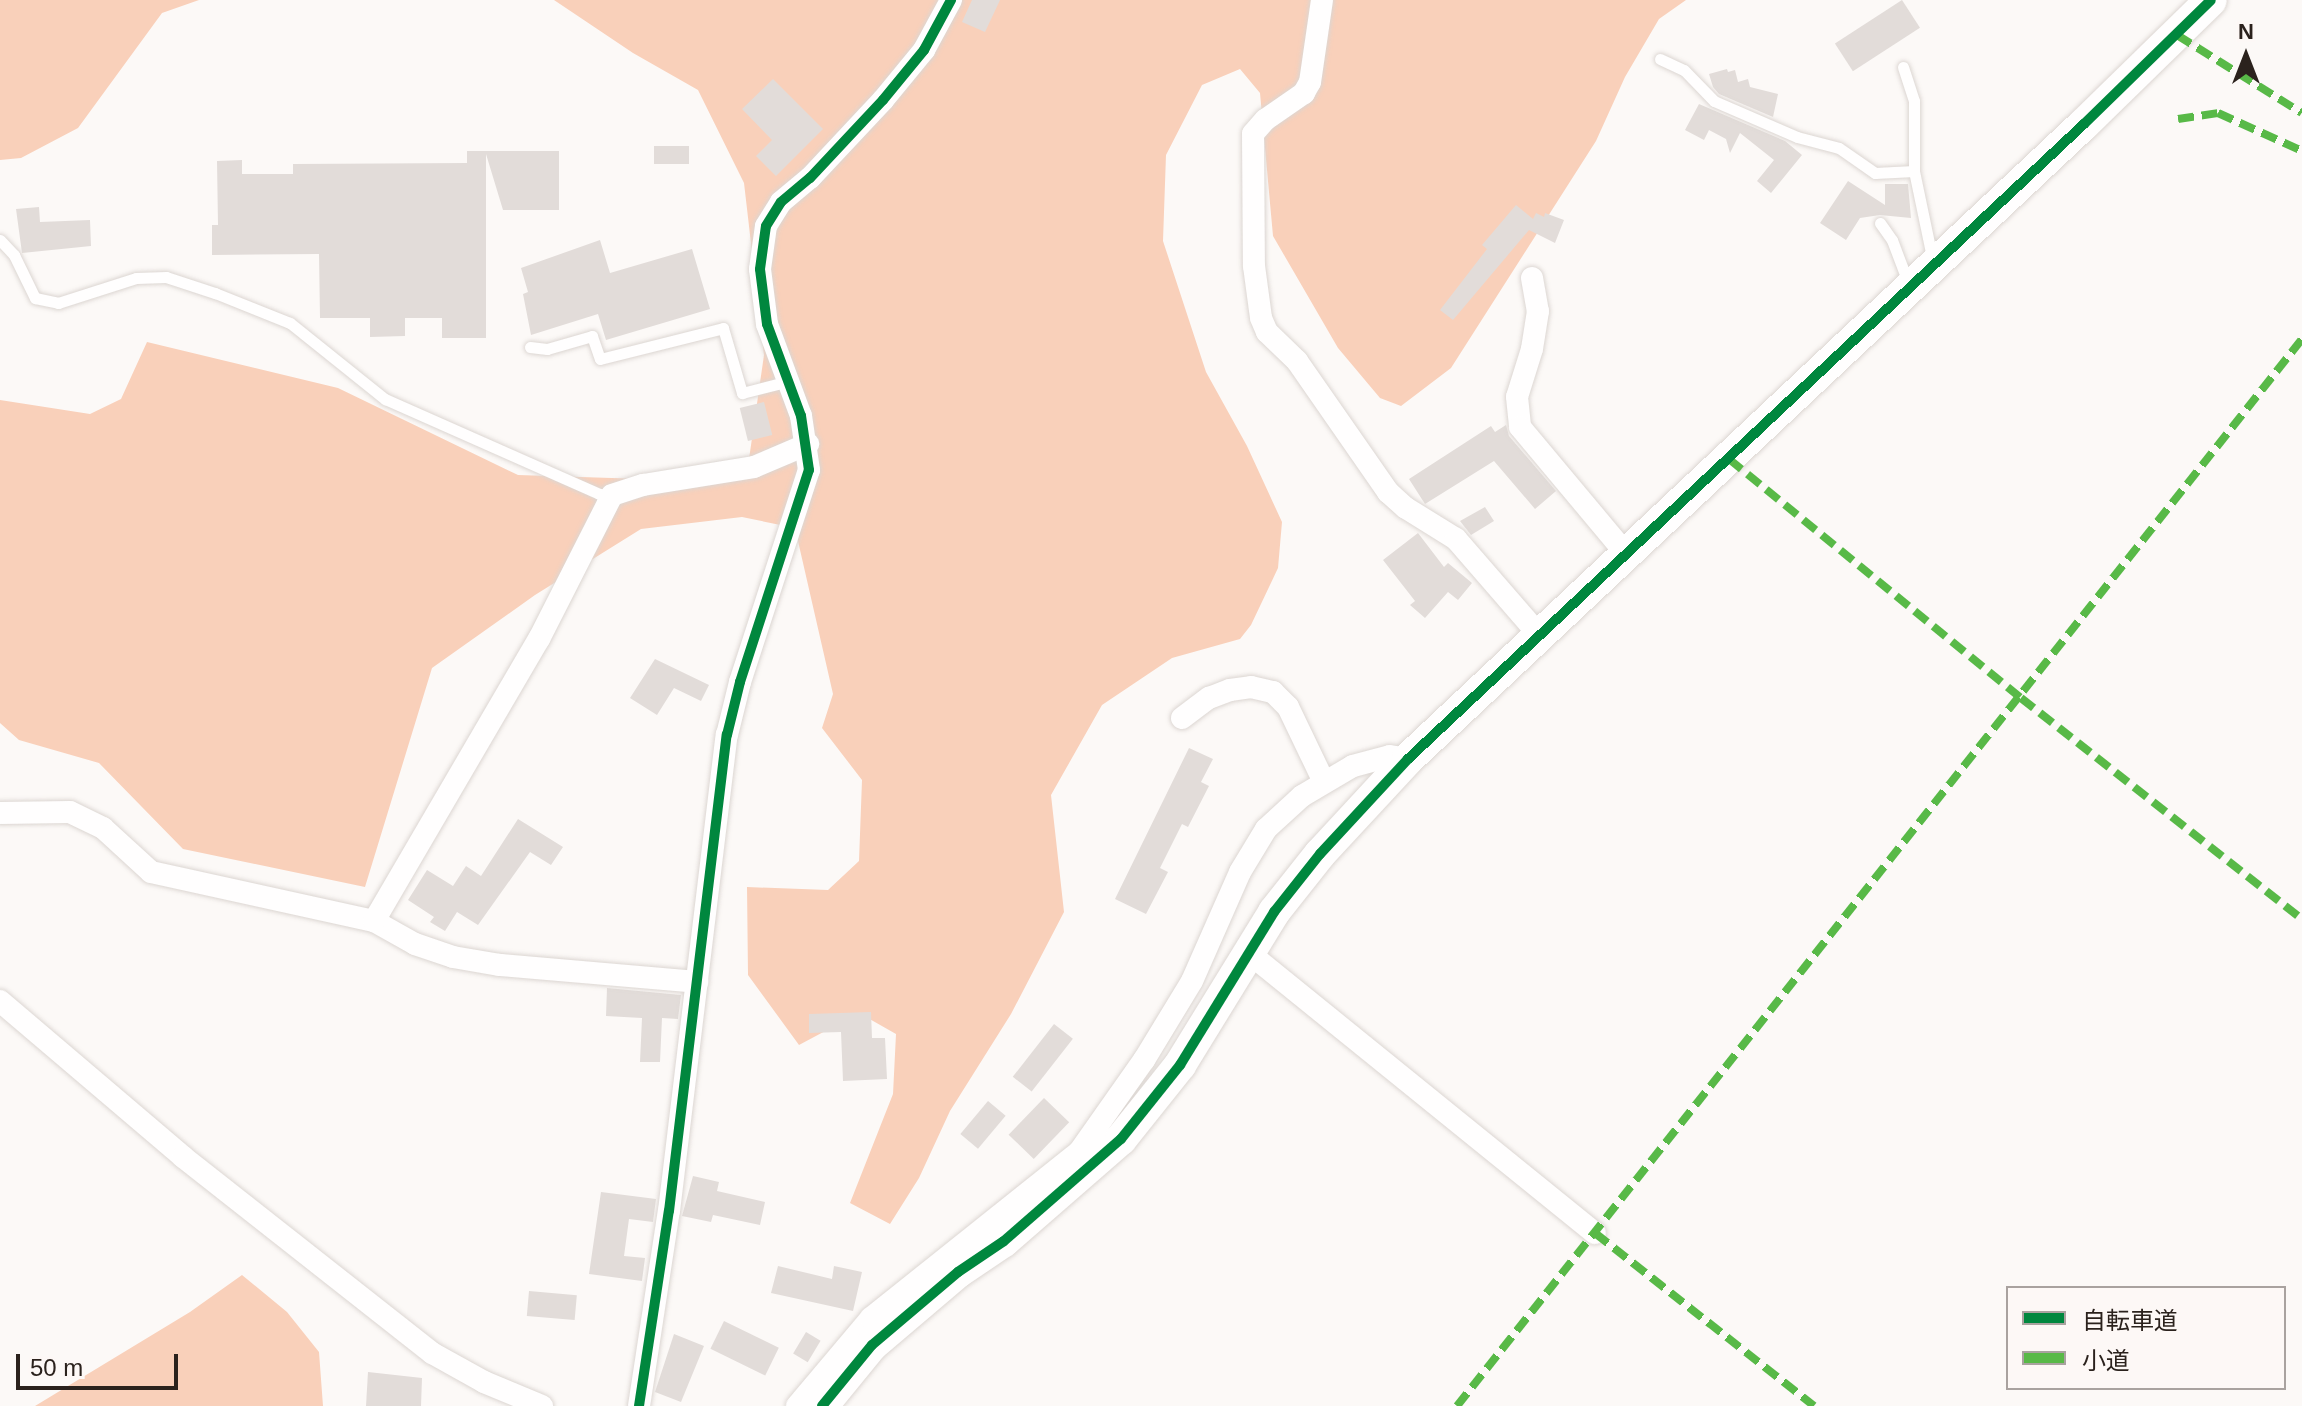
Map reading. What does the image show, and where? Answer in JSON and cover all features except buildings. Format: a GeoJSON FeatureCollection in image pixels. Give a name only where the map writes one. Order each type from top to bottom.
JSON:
{"type":"FeatureCollection","features":[{"type":"Feature","properties":{"kind":"street"},"geometry":{"type":"LineString","coordinates":[[639,1406],[667,1226],[727,735],[740,682],[809,470],[808,444],[789,380],[767,324],[760,269],[766,226],[781,202],[810,178],[883,100],[924,50],[951,0]]}},
{"type":"Feature","properties":{"kind":"street"},"geometry":{"type":"LineString","coordinates":[[1322,0],[1310,82],[1297,99],[1265,120],[1253,134],[1254,266],[1261,318],[1267,332],[1297,361],[1388,492],[1406,508],[1456,539],[1541,637]]}},
{"type":"Feature","properties":{"kind":"street"},"geometry":{"type":"LineString","coordinates":[[822,1406],[872,1345],[958,1272],[1004,1241],[1121,1139],[1180,1065],[1274,912],[1320,854],[1408,759],[1541,637],[2211,0]]}},
{"type":"Feature","properties":{"kind":"street"},"geometry":{"type":"LineString","coordinates":[[1532,278],[1538,311],[1532,349],[1517,397],[1520,427],[1627,555]]}},
{"type":"Feature","properties":{"kind":"street"},"geometry":{"type":"LineString","coordinates":[[374,921],[539,639],[612,495],[643,485],[754,467],[808,444]]}},
{"type":"Feature","properties":{"kind":"street"},"geometry":{"type":"LineString","coordinates":[[1182,718],[1209,698],[1230,690],[1251,687],[1273,692],[1288,707],[1324,782]]}},
{"type":"Feature","properties":{"kind":"street"},"geometry":{"type":"LineString","coordinates":[[797,1406],[871,1318],[1079,1152],[1144,1060],[1192,981],[1240,872],[1266,829],[1302,796],[1324,782],[1371,759],[1390,756],[1408,759]]}},
{"type":"Feature","properties":{"kind":"street"},"geometry":{"type":"LineString","coordinates":[[0,813],[70,812],[103,828],[151,872],[374,921],[415,944],[453,957],[500,965],[697,982]]}},
{"type":"Feature","properties":{"kind":"street"},"geometry":{"type":"LineString","coordinates":[[1249,953],[1595,1233]]}},
{"type":"Feature","properties":{"kind":"street"},"geometry":{"type":"LineString","coordinates":[[0,1001],[172,1149],[432,1353],[484,1382],[542,1406]]}},
{"type":"Feature","properties":{"kind":"lane"},"geometry":{"type":"LineString","coordinates":[[1660,59],[1684,70],[1714,101],[1797,137],[1839,148],[1875,173],[1914,171]]}},
{"type":"Feature","properties":{"kind":"lane"},"geometry":{"type":"LineString","coordinates":[[1903,67],[1914,101],[1914,171],[1934,264]]}},
{"type":"Feature","properties":{"kind":"lane"},"geometry":{"type":"LineString","coordinates":[[1880,223],[1892,240],[1910,286]]}},
{"type":"Feature","properties":{"kind":"lane"},"geometry":{"type":"LineString","coordinates":[[0,240],[14,255],[35,298],[58,303],[136,278],[166,277],[215,293],[290,323],[385,399],[599,494],[612,495]]}},
{"type":"Feature","properties":{"kind":"lane"},"geometry":{"type":"LineString","coordinates":[[530,347],[547,349],[592,336],[600,359],[723,328],[742,393],[789,380]]}},
{"type":"Feature","properties":{"kind":"shaded area"},"geometry":{"type":"Polygon","coordinates":[[[0,0],[199,0],[162,13],[78,128],[21,158],[0,160],[0,0]]]}},
{"type":"Feature","properties":{"kind":"shaded area"},"geometry":{"type":"Polygon","coordinates":[[[554,0],[1686,0],[1659,19],[1625,77],[1596,141],[1451,368],[1401,406],[1380,398],[1338,348],[1273,236],[1260,93],[1240,69],[1202,85],[1166,155],[1163,241],[1206,372],[1247,446],[1282,522],[1278,568],[1251,625],[1240,639],[1172,658],[1102,705],[1051,795],[1064,912],[1011,1014],[950,1111],[919,1178],[890,1224],[850,1203],[893,1094],[896,1034],[859,1013],[799,1045],[748,975],[747,887],[828,890],[859,861],[862,780],[822,728],[833,694],[795,528],[742,517],[641,529],[535,595],[432,668],[365,887],[183,849],[99,763],[19,740],[0,723],[0,400],[90,414],[121,399],[147,342],[338,388],[518,475],[674,480],[748,466],[764,355],[744,183],[698,90],[633,53],[554,0]]]}},
{"type":"Feature","properties":{"kind":"shaded area"},"geometry":{"type":"Polygon","coordinates":[[[242,1275],[287,1312],[319,1352],[323,1406],[35,1406],[190,1312],[242,1275]]]}},
{"type":"Feature","properties":{"kind":"marked path"},"geometry":{"type":"LineString","coordinates":[[2177,35],[2302,113]]}},
{"type":"Feature","properties":{"kind":"marked path"},"geometry":{"type":"LineString","coordinates":[[2178,119],[2218,113],[2302,151]]}},
{"type":"Feature","properties":{"kind":"marked path"},"geometry":{"type":"LineString","coordinates":[[1457,1406],[2302,339]]}},
{"type":"Feature","properties":{"kind":"marked path"},"geometry":{"type":"LineString","coordinates":[[1729,459],[2021,698],[2302,919]]}},
{"type":"Feature","properties":{"kind":"marked path"},"geometry":{"type":"LineString","coordinates":[[1595,1233],[1814,1406]]}},
{"type":"Feature","properties":{"kind":"cycle path"},"geometry":{"type":"LineString","coordinates":[[639,1406],[669,1211],[727,735],[740,682],[809,470],[801,416],[767,324],[760,269],[766,226],[781,202],[810,178],[883,100],[924,50],[951,0]]}},
{"type":"Feature","properties":{"kind":"cycle path"},"geometry":{"type":"LineString","coordinates":[[822,1406],[872,1345],[958,1272],[1004,1241],[1121,1139],[1180,1065],[1274,912],[1320,854],[1408,759],[2084,124],[2211,0]]}}]}
